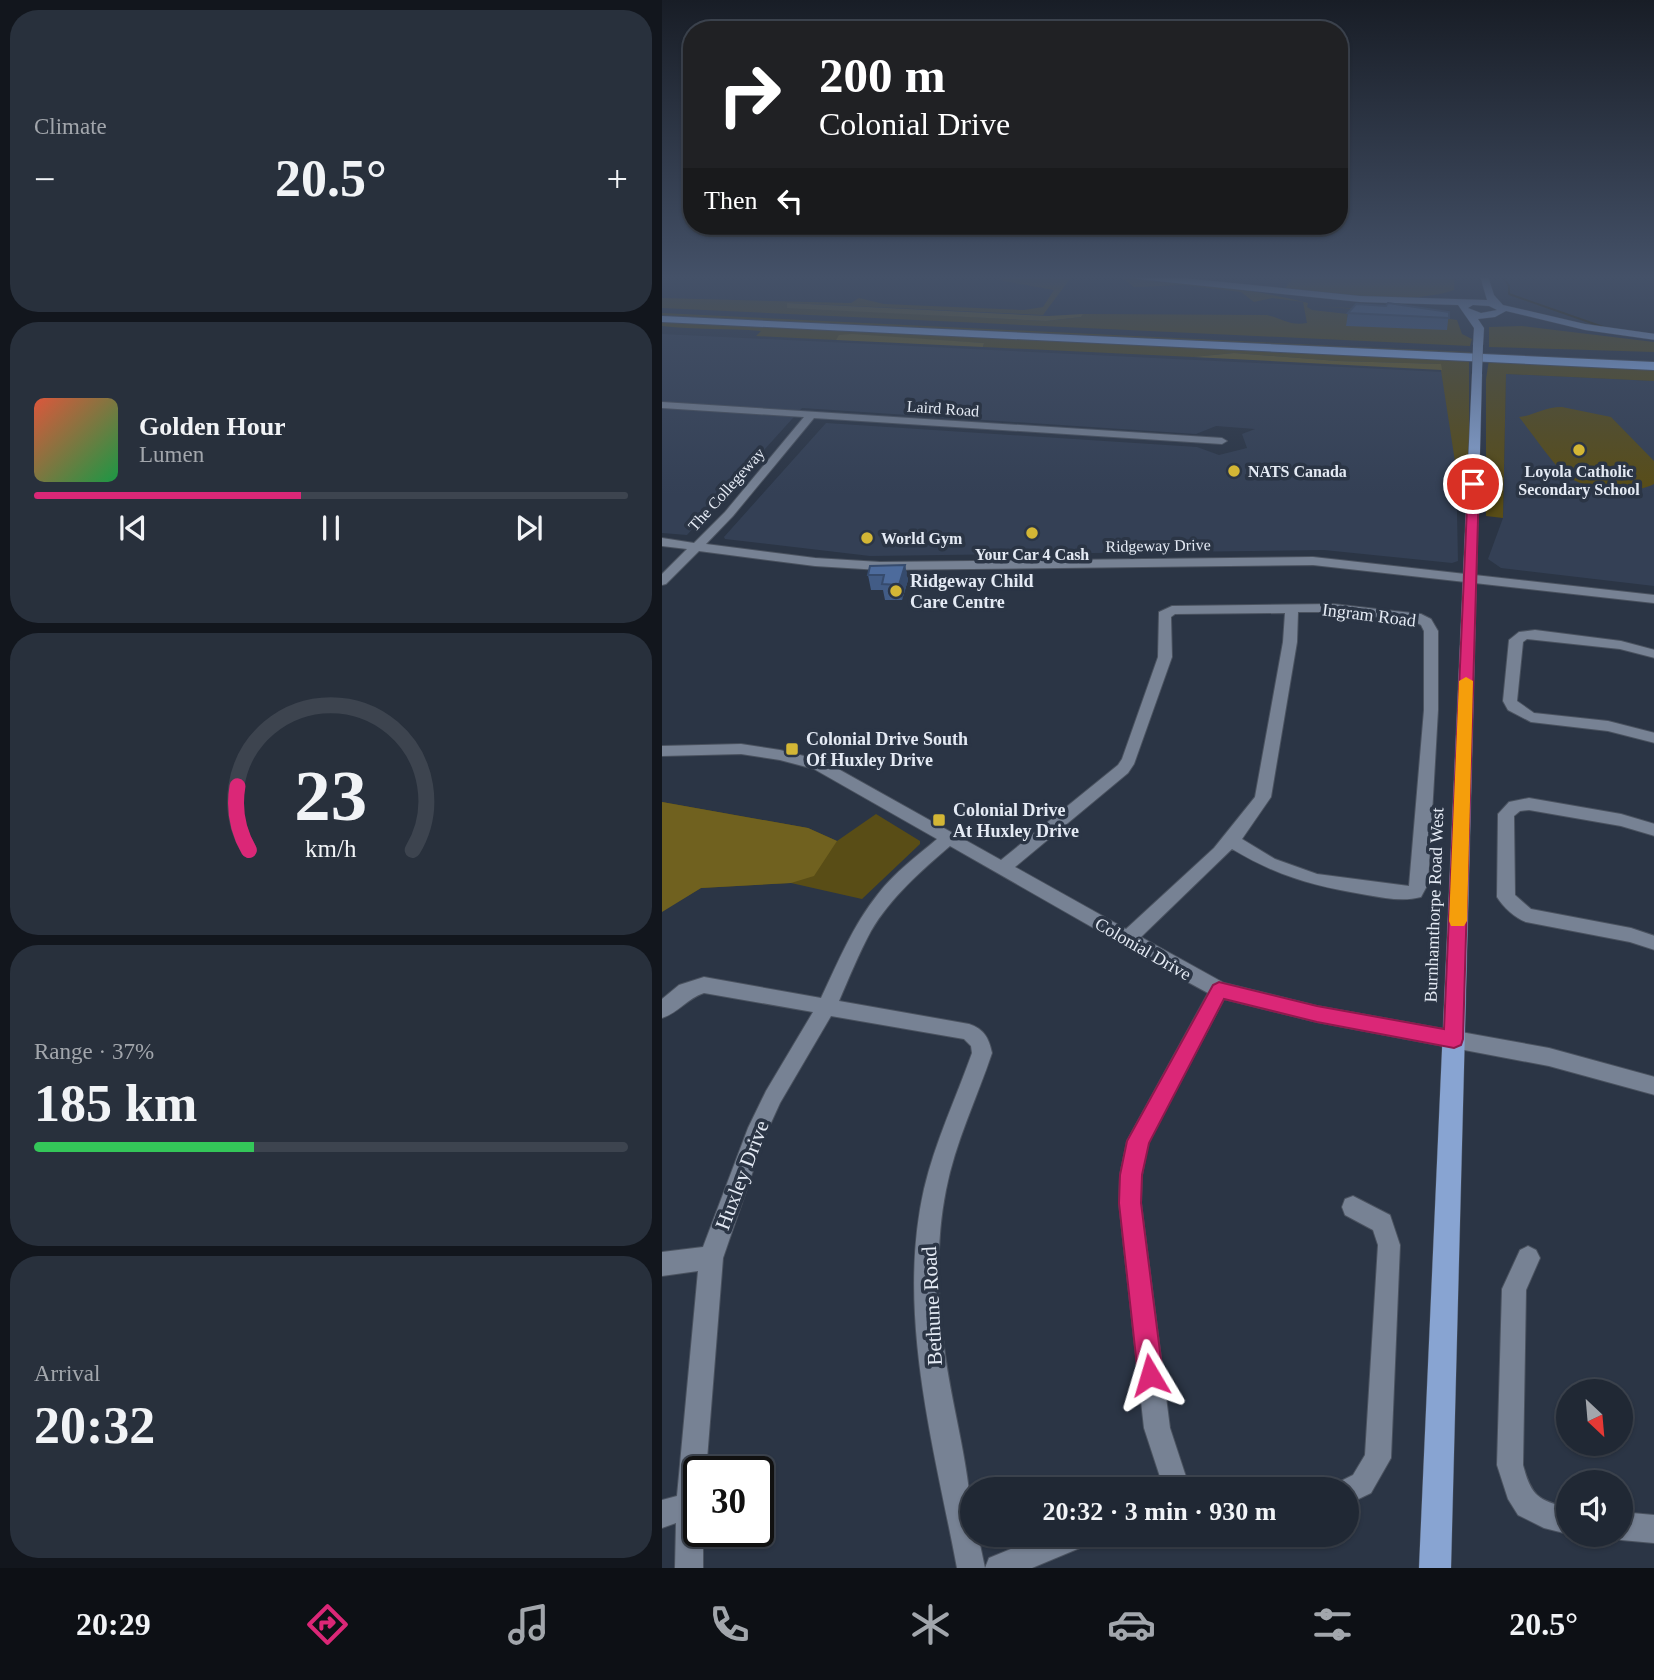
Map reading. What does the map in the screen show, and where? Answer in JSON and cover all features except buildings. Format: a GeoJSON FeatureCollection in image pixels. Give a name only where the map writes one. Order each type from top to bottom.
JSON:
{"type":"FeatureCollection","features":[{"type":"Feature","properties":{"kind":"highway"},"geometry":{"type":"LineString","coordinates":[[1299,349],[1654,366]]}},
{"type":"Feature","properties":{"kind":"highway"},"geometry":{"type":"LineString","coordinates":[[1492,349],[1654,357]]}},
{"type":"Feature","properties":{"kind":"main road","name":"Burnhamthorpe Road West"},"geometry":{"type":"LineString","coordinates":[[1435,1568],[1478,349]]}},
{"type":"Feature","properties":{"kind":"street","name":"Laird Road"},"geometry":{"type":"LineString","coordinates":[[662,405],[1222,441]]}},
{"type":"Feature","properties":{"kind":"street","name":"The Collegeway"},"geometry":{"type":"LineString","coordinates":[[662,581],[729,514],[811,415]]}},
{"type":"Feature","properties":{"kind":"street","name":"Ridgeway Drive"},"geometry":{"type":"LineString","coordinates":[[662,542],[815,562],[880,566],[1313,561],[1654,599]]}},
{"type":"Feature","properties":{"kind":"street","name":"Ingram Road"},"geometry":{"type":"LineString","coordinates":[[1002,868],[1123,769],[1129,760],[1165,657],[1164,615],[1184,608],[1333,608],[1416,617],[1426,622],[1431,631],[1431,710],[1419,884],[1414,891],[1403,894],[1315,880],[1269,863],[1230,841]]}},
{"type":"Feature","properties":{"kind":"street"},"geometry":{"type":"LineString","coordinates":[[1126,940],[1230,841],[1251,817],[1263,797],[1290,642],[1292,608]]}},
{"type":"Feature","properties":{"kind":"street"},"geometry":{"type":"LineString","coordinates":[[1654,654],[1621,645],[1535,634],[1524,635],[1516,640],[1510,701],[1513,707],[1531,717],[1608,726],[1654,738]]}},
{"type":"Feature","properties":{"kind":"street","name":"Colonial Drive"},"geometry":{"type":"LineString","coordinates":[[662,751],[738,748],[799,758],[833,771],[1126,940],[1219,990],[1317,1014],[1574,1063],[1654,1086]]}},
{"type":"Feature","properties":{"kind":"street"},"geometry":{"type":"LineString","coordinates":[[1654,830],[1621,820],[1529,804],[1515,806],[1506,814],[1506,897],[1526,915],[1631,935],[1654,943]]}},
{"type":"Feature","properties":{"kind":"street","name":"Huxley Drive"},"geometry":{"type":"LineString","coordinates":[[695,1456],[711,1258],[755,1135],[773,1097],[827,1005],[864,927],[885,897],[910,871],[949,838]]}},
{"type":"Feature","properties":{"kind":"street"},"geometry":{"type":"LineString","coordinates":[[662,1010],[686,991],[704,985],[827,1005]]}},
{"type":"Feature","properties":{"kind":"street"},"geometry":{"type":"LineString","coordinates":[[1173,1477],[1157,1429],[1130,1203],[1131,1175],[1138,1141],[1219,990]]}},
{"type":"Feature","properties":{"kind":"street","name":"Bethune Road"},"geometry":{"type":"LineString","coordinates":[[827,1005],[969,1032],[980,1042],[982,1053],[951,1131],[935,1191],[926,1255],[931,1348],[971,1568]]}},
{"type":"Feature","properties":{"kind":"street"},"geometry":{"type":"LineString","coordinates":[[1353,1207],[1382,1223],[1389,1245],[1378,1458],[1359,1486]]}},
{"type":"Feature","properties":{"kind":"street"},"geometry":{"type":"LineString","coordinates":[[662,1264],[711,1258]]}},
{"type":"Feature","properties":{"kind":"street"},"geometry":{"type":"LineString","coordinates":[[1528,1258],[1514,1289],[1510,1465],[1514,1486],[1527,1507],[1543,1517],[1556,1519]]}},
{"type":"Feature","properties":{"kind":"street"},"geometry":{"type":"LineString","coordinates":[[662,1514],[683,1507]]}},
{"type":"Feature","properties":{"kind":"street"},"geometry":{"type":"LineString","coordinates":[[1633,1527],[1654,1530]]}},
{"type":"Feature","properties":{"kind":"street","name":"Huxley Drive"},"geometry":{"type":"LineString","coordinates":[[689,1568],[690,1547]]}},
{"type":"Feature","properties":{"kind":"street"},"geometry":{"type":"LineString","coordinates":[[999,1568],[1049,1547]]}},
{"type":"Feature","properties":{"kind":"shaded area"},"geometry":{"type":"Polygon","coordinates":[[[662,349],[974,349],[1443,372],[1456,462],[1458,561],[1452,563],[1324,550],[870,556],[725,539],[826,423],[1197,447],[1219,455],[1247,448],[1242,434],[1255,429],[1216,426],[1196,434],[802,408],[687,535],[662,533],[662,349]]]}},
{"type":"Feature","properties":{"kind":"shaded area"},"geometry":{"type":"Polygon","coordinates":[[[1029,349],[1260,349],[1469,359],[1469,469],[1456,468],[1440,364],[1338,361],[1234,353],[1193,357],[1029,349]]]}},
{"type":"Feature","properties":{"kind":"shaded area"},"geometry":{"type":"Polygon","coordinates":[[[1365,349],[1411,349],[1470,354],[1365,349]]]}},
{"type":"Feature","properties":{"kind":"shaded area"},"geometry":{"type":"Polygon","coordinates":[[[1561,349],[1654,349],[1654,352],[1561,349]]]}},
{"type":"Feature","properties":{"kind":"shaded area"},"geometry":{"type":"Polygon","coordinates":[[[1234,353],[1338,361],[1441,364],[1442,370],[1193,357],[1234,353]]]}},
{"type":"Feature","properties":{"kind":"shaded area"},"geometry":{"type":"Polygon","coordinates":[[[1489,360],[1654,369],[1654,381],[1506,374],[1503,518],[1486,516],[1486,379],[1489,360]]]}},
{"type":"Feature","properties":{"kind":"shaded area","name":"Loyola Catholic Secondary School"},"geometry":{"type":"Polygon","coordinates":[[[1506,374],[1654,381],[1654,586],[1501,568],[1488,559],[1503,518],[1506,374]]]}},
{"type":"Feature","properties":{"kind":"shaded area"},"geometry":{"type":"Polygon","coordinates":[[[1562,407],[1611,417],[1654,461],[1654,484],[1622,491],[1599,489],[1568,477],[1519,417],[1562,407]]]}},
{"type":"Feature","properties":{"kind":"shaded area"},"geometry":{"type":"Polygon","coordinates":[[[662,802],[808,828],[837,841],[876,814],[920,841],[920,844],[862,899],[791,883],[701,888],[662,911],[662,802]]]}},
{"type":"Feature","properties":{"kind":"shaded area"},"geometry":{"type":"Polygon","coordinates":[[[662,802],[808,828],[837,841],[814,876],[791,883],[701,888],[662,912],[662,802]]]}},
{"type":"Feature","properties":{"kind":"slow traffic"},"geometry":{"type":"LineString","coordinates":[[1458,921],[1466,681]]}},
{"type":"Feature","properties":{"kind":"place","name":"Loyola Catholic Secondary School"},"geometry":{"type":"Point","coordinates":[1579,450]}},
{"type":"Feature","properties":{"kind":"place","name":"NATS Canada"},"geometry":{"type":"Point","coordinates":[1234,471]}},
{"type":"Feature","properties":{"kind":"place","name":"Your Car 4 Cash"},"geometry":{"type":"Point","coordinates":[1032,533]}},
{"type":"Feature","properties":{"kind":"place","name":"World Gym"},"geometry":{"type":"Point","coordinates":[867,538]}},
{"type":"Feature","properties":{"kind":"place","name":"Ridgeway Child Care Centre"},"geometry":{"type":"Point","coordinates":[896,591]}},
{"type":"Feature","properties":{"kind":"place","name":"Colonial Drive South Of Huxley Drive"},"geometry":{"type":"Point","coordinates":[792,749]}},
{"type":"Feature","properties":{"kind":"place","name":"Colonial Drive At Huxley Drive"},"geometry":{"type":"Point","coordinates":[939,820]}},
{"type":"Feature","properties":{"kind":"route"},"geometry":{"type":"LineString","coordinates":[[1150,1375],[1130,1203],[1131,1175],[1138,1141],[1219,990],[1317,1014],[1454,1039],[1473,484]]}}]}
